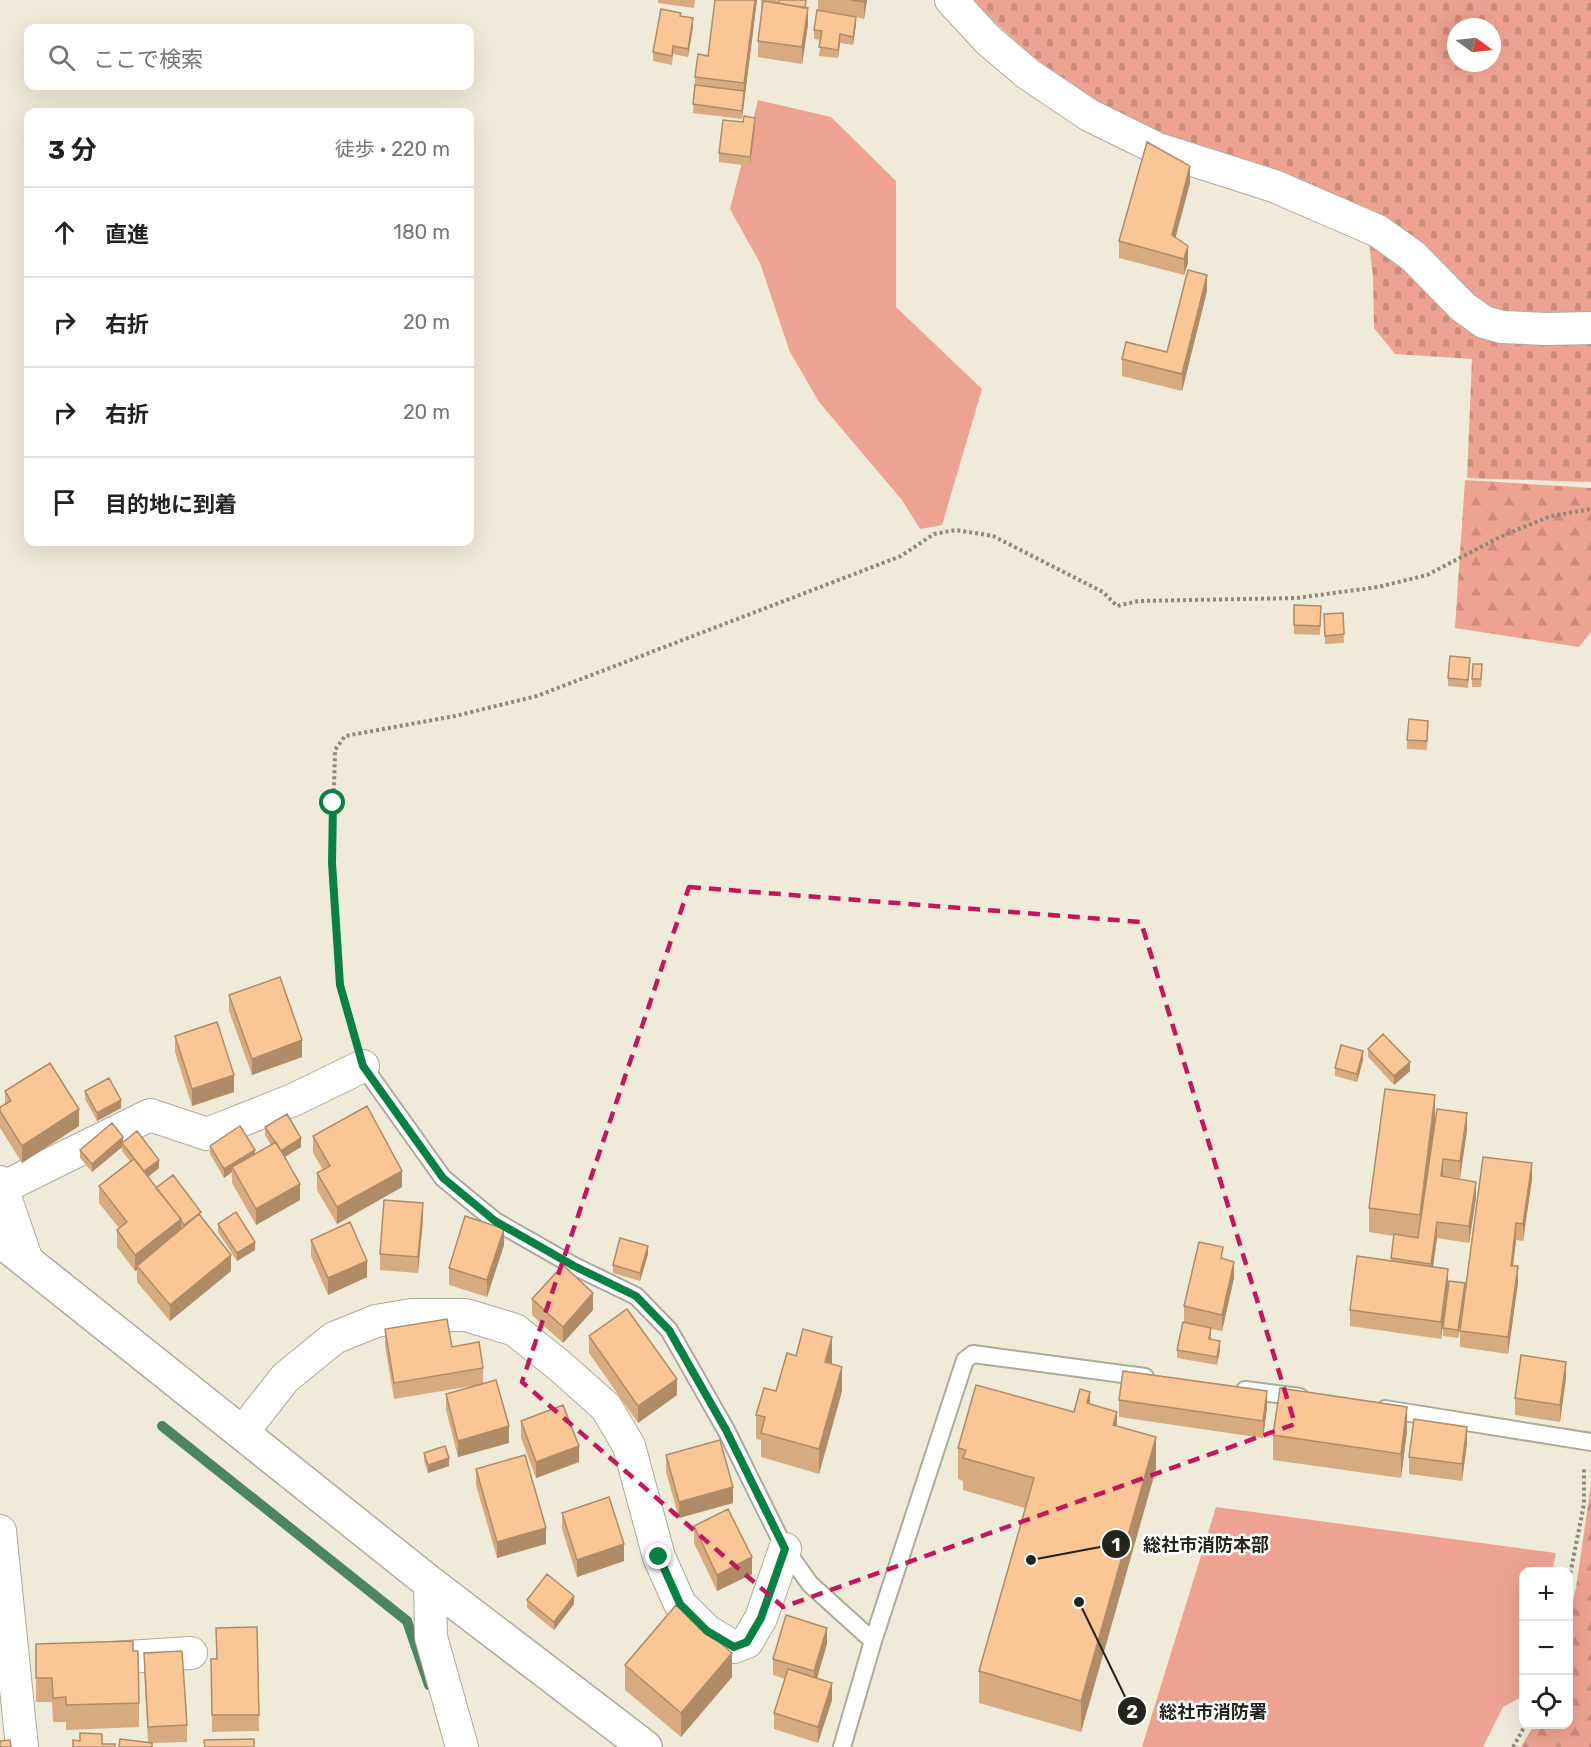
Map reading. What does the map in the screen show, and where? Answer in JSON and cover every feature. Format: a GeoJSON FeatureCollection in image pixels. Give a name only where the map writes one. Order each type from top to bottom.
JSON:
{"type":"FeatureCollection","features":[{"type":"Feature","properties":{"kind":"street"},"geometry":{"type":"LineString","coordinates":[[951,0],[988,40],[1028,74],[1089,115],[1158,149],[1274,186],[1378,231],[1413,256],[1463,307],[1484,322],[1502,327],[1591,328]]}},
{"type":"Feature","properties":{"kind":"street"},"geometry":{"type":"LineString","coordinates":[[27,1262],[1,1185],[150,1116],[207,1134],[293,1100],[363,1066]]}},
{"type":"Feature","properties":{"kind":"street"},"geometry":{"type":"LineString","coordinates":[[0,1240],[430,1583],[645,1747]]}},
{"type":"Feature","properties":{"kind":"street"},"geometry":{"type":"LineString","coordinates":[[242,1434],[285,1378],[334,1338],[376,1321],[412,1315],[466,1315],[515,1330],[606,1407],[629,1446],[659,1557],[675,1595],[680,1604],[707,1631],[734,1647],[747,1642],[761,1618],[785,1549]]}},
{"type":"Feature","properties":{"kind":"street"},"geometry":{"type":"LineString","coordinates":[[0,1531],[25,1663],[22,1747]]}},
{"type":"Feature","properties":{"kind":"street"},"geometry":{"type":"LineString","coordinates":[[430,1583],[430,1637],[462,1747]]}},
{"type":"Feature","properties":{"kind":"street"},"geometry":{"type":"LineString","coordinates":[[73,1660],[191,1653]]}},
{"type":"Feature","properties":{"kind":"lane"},"geometry":{"type":"LineString","coordinates":[[363,1066],[443,1178],[495,1221],[574,1266],[636,1296],[669,1330],[726,1430],[785,1549],[810,1584],[873,1641]]}},
{"type":"Feature","properties":{"kind":"lane"},"geometry":{"type":"LineString","coordinates":[[842,1747],[873,1641],[965,1360],[973,1354],[1161,1379]]}},
{"type":"Feature","properties":{"kind":"lane"},"geometry":{"type":"LineString","coordinates":[[1231,1388],[1313,1399]]}},
{"type":"Feature","properties":{"kind":"lane"},"geometry":{"type":"LineString","coordinates":[[1372,1407],[1591,1442]]}},
{"type":"Feature","properties":{"kind":"path"},"geometry":{"type":"LineString","coordinates":[[363,1066],[340,985],[333,874],[335,750],[345,736],[455,716],[537,696],[901,556],[934,534],[956,530],[993,536],[1102,592],[1117,606],[1138,601],[1297,598],[1378,587],[1427,575],[1502,536],[1551,516],[1591,509]]}},
{"type":"Feature","properties":{"kind":"path"},"geometry":{"type":"LineString","coordinates":[[1572,1567],[1584,1504],[1584,1462]]}},
{"type":"Feature","properties":{"kind":"path"},"geometry":{"type":"LineString","coordinates":[[1513,1747],[1524,1729]]}},
{"type":"Feature","properties":{"kind":"highlighted area"},"geometry":{"type":"Polygon","coordinates":[[[689,887],[1141,922],[1295,1424],[783,1607],[522,1382],[689,887]]]}},
{"type":"Feature","properties":{"kind":"green space"},"geometry":{"type":"Polygon","coordinates":[[[974,0],[1591,0],[1591,482],[1467,478],[1472,359],[1395,354],[1374,328],[1373,276],[1369,244],[1073,90],[1026,51],[974,0]]]}},
{"type":"Feature","properties":{"kind":"green space"},"geometry":{"type":"Polygon","coordinates":[[[758,100],[831,117],[896,181],[896,307],[982,389],[942,525],[920,529],[902,500],[819,402],[790,352],[760,263],[730,209],[758,100]]]}},
{"type":"Feature","properties":{"kind":"green space"},"geometry":{"type":"Polygon","coordinates":[[[1465,480],[1591,488],[1591,632],[1579,647],[1455,628],[1465,480]]]}},
{"type":"Feature","properties":{"kind":"green space"},"geometry":{"type":"Polygon","coordinates":[[[1591,1484],[1591,1747],[1521,1747],[1532,1729],[1573,1729],[1573,1600],[1591,1484]]]}},
{"type":"Feature","properties":{"kind":"green space"},"geometry":{"type":"Polygon","coordinates":[[[1216,1507],[1556,1553],[1553,1567],[1519,1567],[1519,1697],[1503,1707],[1483,1747],[1142,1747],[1216,1507]]]}},
{"type":"Feature","properties":{"kind":"building"},"geometry":{"type":"Polygon","coordinates":[[[715,0],[755,0],[744,83],[695,77],[698,54],[708,56],[715,0]]]}},
{"type":"Feature","properties":{"kind":"building"},"geometry":{"type":"Polygon","coordinates":[[[779,0],[806,0],[805,8],[778,3],[779,0]]]}},
{"type":"Feature","properties":{"kind":"building"},"geometry":{"type":"Polygon","coordinates":[[[763,1],[808,8],[802,47],[758,41],[763,1]]]}},
{"type":"Feature","properties":{"kind":"building"},"geometry":{"type":"Polygon","coordinates":[[[661,9],[693,18],[688,49],[673,46],[672,56],[653,52],[661,9]]]}},
{"type":"Feature","properties":{"kind":"building"},"geometry":{"type":"Polygon","coordinates":[[[817,10],[856,17],[853,37],[840,34],[838,50],[819,47],[822,31],[814,30],[817,10]]]}},
{"type":"Feature","properties":{"kind":"building"},"geometry":{"type":"Polygon","coordinates":[[[695,85],[744,91],[742,111],[693,104],[695,85]]]}},
{"type":"Feature","properties":{"kind":"building"},"geometry":{"type":"Polygon","coordinates":[[[744,116],[755,118],[750,157],[719,153],[723,120],[743,122],[744,116]]]}},
{"type":"Feature","properties":{"kind":"building"},"geometry":{"type":"Polygon","coordinates":[[[1147,142],[1190,166],[1172,235],[1188,246],[1184,259],[1119,241],[1147,142]]]}},
{"type":"Feature","properties":{"kind":"building"},"geometry":{"type":"Polygon","coordinates":[[[1188,270],[1207,275],[1182,374],[1122,359],[1126,342],[1167,352],[1188,270]]]}},
{"type":"Feature","properties":{"kind":"building"},"geometry":{"type":"Polygon","coordinates":[[[1294,605],[1321,606],[1320,626],[1294,625],[1294,605]]]}},
{"type":"Feature","properties":{"kind":"building"},"geometry":{"type":"Polygon","coordinates":[[[1343,613],[1344,634],[1325,636],[1324,614],[1343,613]]]}},
{"type":"Feature","properties":{"kind":"building"},"geometry":{"type":"Polygon","coordinates":[[[1450,656],[1470,658],[1468,680],[1448,678],[1450,656]]]}},
{"type":"Feature","properties":{"kind":"building"},"geometry":{"type":"Polygon","coordinates":[[[1473,664],[1482,664],[1481,679],[1472,679],[1473,664]]]}},
{"type":"Feature","properties":{"kind":"building"},"geometry":{"type":"Polygon","coordinates":[[[1409,719],[1428,721],[1427,741],[1407,740],[1409,719]]]}},
{"type":"Feature","properties":{"kind":"building"},"geometry":{"type":"Polygon","coordinates":[[[280,977],[302,1040],[252,1059],[229,995],[280,977]]]}},
{"type":"Feature","properties":{"kind":"building"},"geometry":{"type":"Polygon","coordinates":[[[217,1022],[234,1075],[192,1089],[175,1036],[217,1022]]]}},
{"type":"Feature","properties":{"kind":"building"},"geometry":{"type":"Polygon","coordinates":[[[1383,1034],[1410,1062],[1394,1076],[1368,1049],[1383,1034]]]}},
{"type":"Feature","properties":{"kind":"building"},"geometry":{"type":"Polygon","coordinates":[[[1341,1045],[1363,1051],[1357,1074],[1335,1068],[1341,1045]]]}},
{"type":"Feature","properties":{"kind":"building"},"geometry":{"type":"Polygon","coordinates":[[[50,1063],[79,1109],[22,1146],[0,1111],[0,1107],[11,1101],[5,1091],[50,1063]]]}},
{"type":"Feature","properties":{"kind":"building"},"geometry":{"type":"Polygon","coordinates":[[[109,1078],[121,1100],[97,1113],[85,1091],[109,1078]]]}},
{"type":"Feature","properties":{"kind":"building"},"geometry":{"type":"Polygon","coordinates":[[[1385,1089],[1435,1095],[1420,1215],[1369,1208],[1385,1089]]]}},
{"type":"Feature","properties":{"kind":"building"},"geometry":{"type":"Polygon","coordinates":[[[367,1106],[402,1171],[337,1207],[317,1173],[330,1166],[313,1136],[367,1106]]]}},
{"type":"Feature","properties":{"kind":"building"},"geometry":{"type":"Polygon","coordinates":[[[1437,1109],[1467,1113],[1460,1161],[1443,1159],[1441,1176],[1476,1182],[1469,1226],[1437,1222],[1431,1264],[1391,1258],[1394,1234],[1418,1238],[1437,1109]]]}},
{"type":"Feature","properties":{"kind":"building"},"geometry":{"type":"Polygon","coordinates":[[[287,1114],[301,1138],[281,1151],[265,1127],[287,1114]]]}},
{"type":"Feature","properties":{"kind":"building"},"geometry":{"type":"Polygon","coordinates":[[[112,1123],[123,1137],[92,1164],[80,1150],[112,1123]]]}},
{"type":"Feature","properties":{"kind":"building"},"geometry":{"type":"Polygon","coordinates":[[[240,1126],[255,1150],[224,1169],[210,1146],[240,1126]]]}},
{"type":"Feature","properties":{"kind":"building"},"geometry":{"type":"Polygon","coordinates":[[[137,1131],[159,1160],[144,1171],[122,1143],[137,1131]]]}},
{"type":"Feature","properties":{"kind":"building"},"geometry":{"type":"Polygon","coordinates":[[[276,1142],[300,1184],[256,1209],[232,1167],[276,1142]]]}},
{"type":"Feature","properties":{"kind":"building"},"geometry":{"type":"Polygon","coordinates":[[[1483,1157],[1532,1163],[1523,1224],[1516,1223],[1511,1266],[1518,1266],[1508,1337],[1460,1331],[1483,1157]]]}},
{"type":"Feature","properties":{"kind":"building"},"geometry":{"type":"Polygon","coordinates":[[[134,1159],[181,1219],[135,1255],[117,1230],[127,1222],[99,1186],[134,1159]]]}},
{"type":"Feature","properties":{"kind":"building"},"geometry":{"type":"Polygon","coordinates":[[[173,1175],[201,1212],[184,1225],[156,1188],[173,1175]]]}},
{"type":"Feature","properties":{"kind":"building"},"geometry":{"type":"Polygon","coordinates":[[[384,1200],[423,1203],[418,1257],[380,1254],[384,1200]]]}},
{"type":"Feature","properties":{"kind":"building"},"geometry":{"type":"Polygon","coordinates":[[[236,1212],[255,1242],[237,1253],[218,1224],[236,1212]]]}},
{"type":"Feature","properties":{"kind":"building"},"geometry":{"type":"Polygon","coordinates":[[[199,1214],[231,1255],[170,1305],[137,1266],[199,1214]]]}},
{"type":"Feature","properties":{"kind":"building"},"geometry":{"type":"Polygon","coordinates":[[[465,1216],[504,1229],[487,1280],[449,1268],[465,1216]]]}},
{"type":"Feature","properties":{"kind":"building"},"geometry":{"type":"Polygon","coordinates":[[[350,1222],[367,1261],[328,1278],[311,1240],[350,1222]]]}},
{"type":"Feature","properties":{"kind":"building"},"geometry":{"type":"Polygon","coordinates":[[[620,1238],[648,1246],[640,1273],[613,1265],[620,1238]]]}},
{"type":"Feature","properties":{"kind":"building"},"geometry":{"type":"Polygon","coordinates":[[[1199,1242],[1223,1247],[1221,1258],[1234,1262],[1222,1315],[1184,1306],[1199,1242]]]}},
{"type":"Feature","properties":{"kind":"building"},"geometry":{"type":"Polygon","coordinates":[[[1357,1256],[1448,1269],[1441,1322],[1350,1310],[1357,1256]]]}},
{"type":"Feature","properties":{"kind":"building"},"geometry":{"type":"Polygon","coordinates":[[[563,1265],[593,1293],[563,1327],[532,1299],[563,1265]]]}},
{"type":"Feature","properties":{"kind":"building"},"geometry":{"type":"Polygon","coordinates":[[[1449,1281],[1465,1283],[1458,1330],[1443,1328],[1449,1281]]]}},
{"type":"Feature","properties":{"kind":"building"},"geometry":{"type":"Polygon","coordinates":[[[627,1309],[677,1379],[638,1406],[589,1336],[627,1309]]]}},
{"type":"Feature","properties":{"kind":"building"},"geometry":{"type":"Polygon","coordinates":[[[447,1319],[452,1347],[479,1342],[483,1368],[394,1383],[385,1329],[447,1319]]]}},
{"type":"Feature","properties":{"kind":"building"},"geometry":{"type":"Polygon","coordinates":[[[1183,1322],[1211,1328],[1209,1339],[1220,1341],[1217,1357],[1177,1350],[1183,1322]]]}},
{"type":"Feature","properties":{"kind":"building"},"geometry":{"type":"Polygon","coordinates":[[[803,1329],[832,1337],[825,1362],[842,1367],[819,1449],[761,1433],[765,1417],[756,1415],[764,1388],[776,1391],[787,1353],[796,1356],[803,1329]]]}},
{"type":"Feature","properties":{"kind":"building"},"geometry":{"type":"Polygon","coordinates":[[[1521,1355],[1566,1362],[1560,1405],[1515,1398],[1521,1355]]]}},
{"type":"Feature","properties":{"kind":"building"},"geometry":{"type":"Polygon","coordinates":[[[1123,1371],[1267,1391],[1263,1421],[1119,1400],[1123,1371]]]}},
{"type":"Feature","properties":{"kind":"building"},"geometry":{"type":"Polygon","coordinates":[[[496,1380],[509,1426],[458,1441],[446,1394],[496,1380]]]}},
{"type":"Feature","properties":{"kind":"building"},"geometry":{"type":"Polygon","coordinates":[[[976,1385],[1074,1412],[1080,1389],[1090,1392],[1087,1403],[1117,1412],[1113,1425],[1156,1437],[1081,1701],[979,1671],[1034,1478],[963,1458],[966,1450],[958,1448],[976,1385]]]}},
{"type":"Feature","properties":{"kind":"building"},"geometry":{"type":"Polygon","coordinates":[[[1280,1388],[1407,1407],[1401,1454],[1273,1435],[1280,1388]]]}},
{"type":"Feature","properties":{"kind":"building"},"geometry":{"type":"Polygon","coordinates":[[[563,1405],[579,1446],[536,1462],[521,1421],[563,1405]]]}},
{"type":"Feature","properties":{"kind":"building"},"geometry":{"type":"Polygon","coordinates":[[[1414,1419],[1467,1427],[1462,1464],[1409,1457],[1414,1419]]]}},
{"type":"Feature","properties":{"kind":"building"},"geometry":{"type":"Polygon","coordinates":[[[720,1440],[733,1487],[679,1502],[666,1455],[720,1440]]]}},
{"type":"Feature","properties":{"kind":"building"},"geometry":{"type":"Polygon","coordinates":[[[445,1446],[449,1458],[428,1465],[424,1453],[445,1446]]]}},
{"type":"Feature","properties":{"kind":"building"},"geometry":{"type":"Polygon","coordinates":[[[525,1455],[546,1528],[497,1542],[476,1469],[525,1455]]]}},
{"type":"Feature","properties":{"kind":"building"},"geometry":{"type":"Polygon","coordinates":[[[609,1497],[624,1544],[577,1560],[562,1513],[609,1497]]]}},
{"type":"Feature","properties":{"kind":"building"},"geometry":{"type":"Polygon","coordinates":[[[728,1509],[752,1557],[717,1575],[694,1526],[728,1509]]]}},
{"type":"Feature","properties":{"kind":"building"},"geometry":{"type":"Polygon","coordinates":[[[547,1574],[574,1596],[554,1622],[527,1600],[547,1574]]]}},
{"type":"Feature","properties":{"kind":"building"},"geometry":{"type":"Polygon","coordinates":[[[676,1605],[732,1653],[681,1713],[625,1665],[676,1605]]]}},
{"type":"Feature","properties":{"kind":"building"},"geometry":{"type":"Polygon","coordinates":[[[786,1615],[827,1628],[814,1671],[773,1659],[786,1615]]]}},
{"type":"Feature","properties":{"kind":"building"},"geometry":{"type":"Polygon","coordinates":[[[257,1627],[259,1715],[212,1715],[211,1659],[217,1659],[216,1628],[257,1627]]]}},
{"type":"Feature","properties":{"kind":"building"},"geometry":{"type":"Polygon","coordinates":[[[133,1641],[133,1651],[138,1651],[139,1703],[66,1705],[66,1697],[53,1698],[52,1678],[36,1678],[36,1644],[133,1641]]]}},
{"type":"Feature","properties":{"kind":"building"},"geometry":{"type":"Polygon","coordinates":[[[182,1651],[187,1725],[148,1727],[144,1653],[182,1651]]]}},
{"type":"Feature","properties":{"kind":"building"},"geometry":{"type":"Polygon","coordinates":[[[788,1669],[832,1683],[818,1727],[774,1713],[788,1669]]]}},
{"type":"Feature","properties":{"kind":"building"},"geometry":{"type":"Polygon","coordinates":[[[80,1733],[102,1734],[102,1744],[115,1744],[115,1747],[73,1747],[73,1740],[80,1741],[80,1733]]]}},
{"type":"Feature","properties":{"kind":"building"},"geometry":{"type":"Polygon","coordinates":[[[120,1739],[152,1743],[152,1747],[119,1747],[120,1739]]]}},
{"type":"Feature","properties":{"kind":"building"},"geometry":{"type":"Polygon","coordinates":[[[254,1739],[254,1747],[205,1747],[204,1740],[254,1739]]]}},
{"type":"Feature","properties":{"kind":"building"},"geometry":{"type":"Polygon","coordinates":[[[10,1740],[11,1747],[0,1747],[0,1741],[10,1740]]]}},
{"type":"Feature","properties":{"kind":"waterway"},"geometry":{"type":"LineString","coordinates":[[162,1426],[407,1621],[429,1685]]}},
{"type":"Feature","properties":{"kind":"place","name":"総社市消防本部"},"geometry":{"type":"Point","coordinates":[1031,1560]}},
{"type":"Feature","properties":{"kind":"place","name":"総社市消防署"},"geometry":{"type":"Point","coordinates":[1079,1602]}},
{"type":"Feature","properties":{"kind":"route"},"geometry":{"type":"LineString","coordinates":[[333,803],[332,863],[340,985],[363,1066],[443,1178],[495,1221],[574,1266],[636,1296],[669,1330],[726,1430],[785,1549],[761,1618],[747,1642],[734,1647],[707,1631],[680,1604],[659,1557]]}}]}
